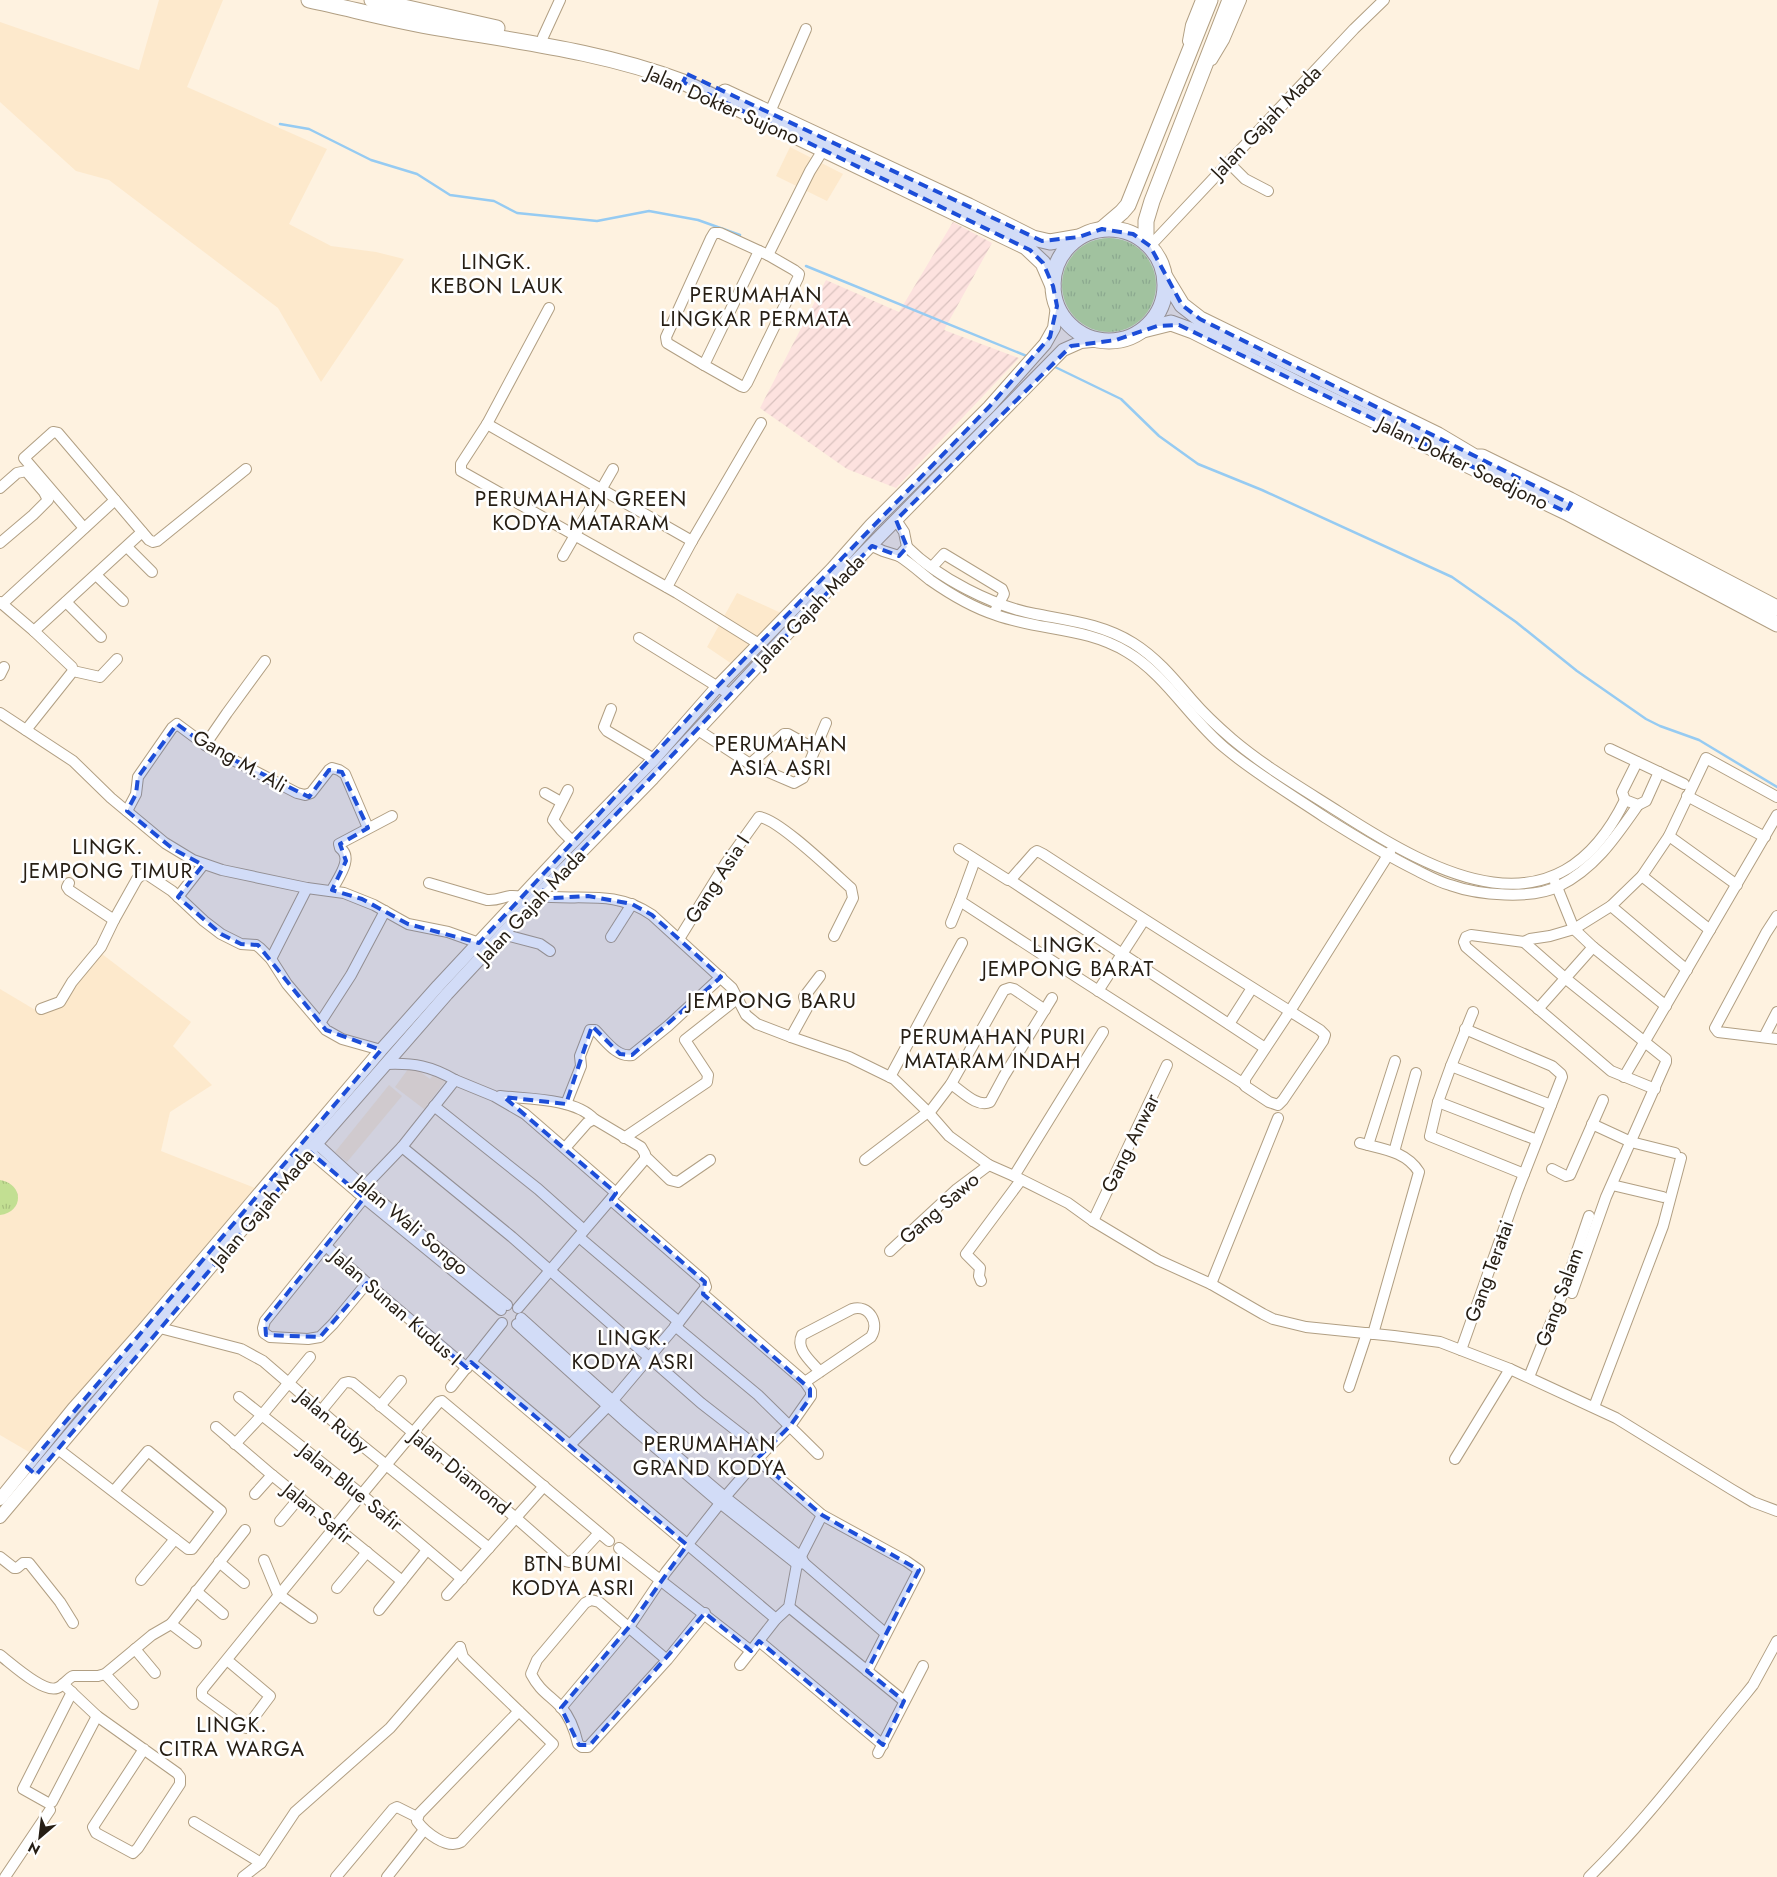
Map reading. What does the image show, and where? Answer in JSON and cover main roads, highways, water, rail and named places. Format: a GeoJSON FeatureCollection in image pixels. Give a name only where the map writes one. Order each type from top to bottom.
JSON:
{"type":"FeatureCollection","features":[{"type":"Feature","properties":{"kind":"highway","name":"Jalan Dokter Sujono"},"geometry":{"type":"LineString","coordinates":[[309,0],[436,28],[530,43],[685,78],[823,150],[941,200],[1030,250],[1043,263],[1053,286]]}},
{"type":"Feature","properties":{"kind":"highway"},"geometry":{"type":"LineString","coordinates":[[372,0],[614,52],[770,112],[941,200],[1042,241],[1079,237]]}},
{"type":"Feature","properties":{"kind":"highway"},"geometry":{"type":"LineString","coordinates":[[1102,229],[1128,205],[1210,0]]}},
{"type":"Feature","properties":{"kind":"highway"},"geometry":{"type":"LineString","coordinates":[[1148,245],[1146,221],[1152,201],[1230,0]]}},
{"type":"Feature","properties":{"kind":"highway"},"geometry":{"type":"LineString","coordinates":[[1102,229],[1118,230],[1133,234],[1148,245],[1160,261],[1165,277],[1165,292],[1161,307],[1153,320],[1143,330],[1130,337],[1102,340],[1090,338],[1070,325],[1057,306],[1053,286],[1054,271],[1068,246],[1079,237],[1102,229]]}},
{"type":"Feature","properties":{"kind":"highway","name":"Jalan Dokter Soedjono"},"geometry":{"type":"LineString","coordinates":[[1165,277],[1182,305],[1200,318],[1438,435],[1475,456],[1482,457],[1568,506]]}},
{"type":"Feature","properties":{"kind":"highway","name":"Jalan Dokter Soedjono"},"geometry":{"type":"LineString","coordinates":[[1143,330],[1167,324],[1184,327],[1300,385],[1568,506],[1775,614]]}},
{"type":"Feature","properties":{"kind":"main road","name":"Jalan Gajah Mada"},"geometry":{"type":"LineString","coordinates":[[0,1499],[58,1449],[160,1328],[270,1190],[313,1148],[381,1050],[502,934],[538,896],[567,857],[573,842],[654,759],[758,644],[989,407],[1045,344],[1054,328],[1057,306]]}},
{"type":"Feature","properties":{"kind":"main road","name":"Jalan Gajah Mada"},"geometry":{"type":"LineString","coordinates":[[0,1517],[78,1404],[270,1190],[346,1101],[387,1064],[479,943],[521,897],[567,857],[698,730],[822,597],[1063,350],[1081,342],[1102,340]]}},
{"type":"Feature","properties":{"kind":"main road"},"geometry":{"type":"LineString","coordinates":[[872,526],[882,535]]}},
{"type":"Feature","properties":{"kind":"waterway"},"geometry":{"type":"LineString","coordinates":[[280,124],[309,129],[371,160],[417,174],[450,195],[494,201],[517,213],[597,221],[649,211],[698,220],[740,235]]}},
{"type":"Feature","properties":{"kind":"waterway"},"geometry":{"type":"LineString","coordinates":[[806,266],[1029,357]]}},
{"type":"Feature","properties":{"kind":"waterway"},"geometry":{"type":"LineString","coordinates":[[1053,366],[1121,399],[1159,436],[1198,464],[1262,490],[1452,577],[1516,622],[1577,671],[1646,719],[1699,740],[1777,787]]}},
{"type":"Feature","properties":{"kind":"district","name":"LINGK. KEBON LAUK"},"geometry":{"type":"Point","coordinates":[497,274]}},
{"type":"Feature","properties":{"kind":"district","name":"PERUMAHAN LINGKAR PERMATA"},"geometry":{"type":"Point","coordinates":[756,307]}},
{"type":"Feature","properties":{"kind":"district","name":"PERUMAHAN GREEN KODYA MATARAM"},"geometry":{"type":"Point","coordinates":[581,511]}},
{"type":"Feature","properties":{"kind":"district","name":"PERUMAHAN ASIA ASRI"},"geometry":{"type":"Point","coordinates":[781,756]}},
{"type":"Feature","properties":{"kind":"district","name":"LINGK. JEMPONG TIMUR"},"geometry":{"type":"Point","coordinates":[108,859]}},
{"type":"Feature","properties":{"kind":"district","name":"LINGK. JEMPONG BARAT"},"geometry":{"type":"Point","coordinates":[1068,957]}},
{"type":"Feature","properties":{"kind":"district","name":"JEMPONG BARU"},"geometry":{"type":"Point","coordinates":[772,1000]}},
{"type":"Feature","properties":{"kind":"district","name":"PERUMAHAN PURI MATARAM INDAH"},"geometry":{"type":"Point","coordinates":[993,1049]}},
{"type":"Feature","properties":{"kind":"district","name":"LINGK. KODYA ASRI"},"geometry":{"type":"Point","coordinates":[633,1350]}},
{"type":"Feature","properties":{"kind":"district","name":"PERUMAHAN GRAND KODYA"},"geometry":{"type":"Point","coordinates":[710,1456]}},
{"type":"Feature","properties":{"kind":"district","name":"BTN BUMI KODYA ASRI"},"geometry":{"type":"Point","coordinates":[573,1576]}},
{"type":"Feature","properties":{"kind":"district","name":"LINGK. CITRA WARGA"},"geometry":{"type":"Point","coordinates":[232,1737]}}]}
